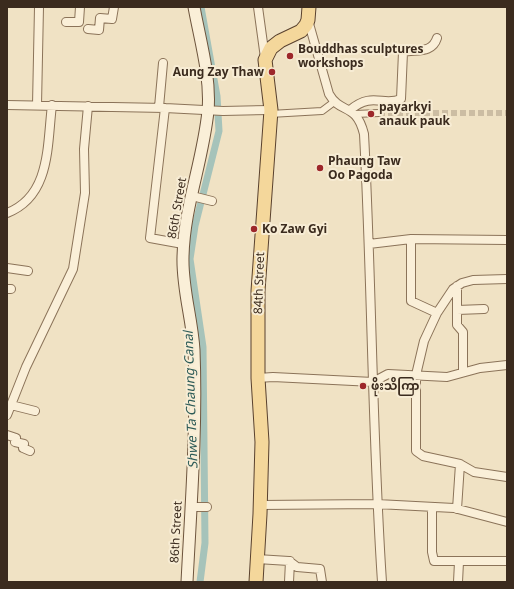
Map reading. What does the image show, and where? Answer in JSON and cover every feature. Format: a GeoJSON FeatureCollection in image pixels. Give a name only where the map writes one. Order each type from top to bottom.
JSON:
{"type":"FeatureCollection","features":[{"type":"Feature","properties":{"kind":"main road","name":"86th Street"},"geometry":{"type":"LineString","coordinates":[[187,582],[199,507],[194,348],[183,278],[183,244],[184,226],[202,199],[210,110],[206,74],[194,7]]}},
{"type":"Feature","properties":{"kind":"main road"},"geometry":{"type":"LineString","coordinates":[[265,60],[271,48],[280,41],[301,31],[308,20],[309,7]]}},
{"type":"Feature","properties":{"kind":"main road","name":"84th Street"},"geometry":{"type":"LineString","coordinates":[[256,582],[262,442],[258,378],[258,291],[270,112],[265,60]]}},
{"type":"Feature","properties":{"kind":"street"},"geometry":{"type":"LineString","coordinates":[[37,105],[39,7]]}},
{"type":"Feature","properties":{"kind":"street"},"geometry":{"type":"LineString","coordinates":[[66,22],[79,22],[80,7]]}},
{"type":"Feature","properties":{"kind":"street"},"geometry":{"type":"LineString","coordinates":[[88,29],[99,30],[100,18],[112,19],[114,7]]}},
{"type":"Feature","properties":{"kind":"street"},"geometry":{"type":"LineString","coordinates":[[258,7],[265,60]]}},
{"type":"Feature","properties":{"kind":"street"},"geometry":{"type":"LineString","coordinates":[[308,20],[329,94],[334,102],[352,112],[359,120],[364,134],[370,244],[377,504],[382,582]]}},
{"type":"Feature","properties":{"kind":"street"},"geometry":{"type":"LineString","coordinates":[[352,112],[358,103],[368,100],[401,99],[403,52],[427,49],[434,45],[437,38]]}},
{"type":"Feature","properties":{"kind":"street"},"geometry":{"type":"LineString","coordinates":[[163,63],[162,108],[150,238],[183,244]]}},
{"type":"Feature","properties":{"kind":"street"},"geometry":{"type":"LineString","coordinates":[[7,105],[270,112],[322,111],[334,102]]}},
{"type":"Feature","properties":{"kind":"street"},"geometry":{"type":"LineString","coordinates":[[7,213],[16,210],[26,202],[43,176],[52,105]]}},
{"type":"Feature","properties":{"kind":"street"},"geometry":{"type":"LineString","coordinates":[[7,414],[26,367],[73,270],[85,193],[84,149],[88,106]]}},
{"type":"Feature","properties":{"kind":"street"},"geometry":{"type":"LineString","coordinates":[[352,112],[379,113]]}},
{"type":"Feature","properties":{"kind":"street"},"geometry":{"type":"LineString","coordinates":[[370,244],[411,239],[507,240]]}},
{"type":"Feature","properties":{"kind":"street"},"geometry":{"type":"LineString","coordinates":[[411,239],[411,301],[437,313]]}},
{"type":"Feature","properties":{"kind":"street"},"geometry":{"type":"LineString","coordinates":[[7,268],[28,271]]}},
{"type":"Feature","properties":{"kind":"street"},"geometry":{"type":"LineString","coordinates":[[507,280],[473,280],[457,286],[437,313],[424,341],[416,375],[416,451],[423,456],[460,464],[474,472],[507,477]]}},
{"type":"Feature","properties":{"kind":"street"},"geometry":{"type":"LineString","coordinates":[[457,286],[457,325],[463,332],[463,372]]}},
{"type":"Feature","properties":{"kind":"street"},"geometry":{"type":"LineString","coordinates":[[457,310],[484,309]]}},
{"type":"Feature","properties":{"kind":"street"},"geometry":{"type":"LineString","coordinates":[[258,378],[274,377],[373,382],[388,374],[448,377],[480,368],[507,365]]}},
{"type":"Feature","properties":{"kind":"street"},"geometry":{"type":"LineString","coordinates":[[11,405],[35,411]]}},
{"type":"Feature","properties":{"kind":"street"},"geometry":{"type":"LineString","coordinates":[[7,435],[16,438],[15,442],[24,444],[23,448],[30,451]]}},
{"type":"Feature","properties":{"kind":"street"},"geometry":{"type":"LineString","coordinates":[[457,509],[460,464]]}},
{"type":"Feature","properties":{"kind":"street"},"geometry":{"type":"LineString","coordinates":[[260,505],[377,504],[432,507],[457,509],[507,522]]}},
{"type":"Feature","properties":{"kind":"street"},"geometry":{"type":"LineString","coordinates":[[432,507],[433,559],[438,562],[482,560],[507,561]]}},
{"type":"Feature","properties":{"kind":"street"},"geometry":{"type":"LineString","coordinates":[[257,559],[290,562],[297,567],[320,569],[322,582]]}},
{"type":"Feature","properties":{"kind":"street"},"geometry":{"type":"LineString","coordinates":[[289,582],[290,562]]}},
{"type":"Feature","properties":{"kind":"street"},"geometry":{"type":"LineString","coordinates":[[458,582],[459,562]]}},
{"type":"Feature","properties":{"kind":"waterway","name":"Shwe Ta Chaung Canal"},"geometry":{"type":"LineString","coordinates":[[200,582],[205,543],[203,347],[190,259],[195,226],[219,131],[217,96],[201,7]]}},
{"type":"Feature","properties":{"kind":"tunnel"},"geometry":{"type":"LineString","coordinates":[[379,113],[507,113]]}},
{"type":"Feature","properties":{"kind":"place","name":"Bouddhas sculptures workshops"},"geometry":{"type":"Point","coordinates":[290,56]}},
{"type":"Feature","properties":{"kind":"place","name":"Aung Zay Thaw"},"geometry":{"type":"Point","coordinates":[272,72]}},
{"type":"Feature","properties":{"kind":"place","name":"payarkyi anauk pauk"},"geometry":{"type":"Point","coordinates":[371,114]}},
{"type":"Feature","properties":{"kind":"place","name":"Phaung Taw Oo Pagoda"},"geometry":{"type":"Point","coordinates":[320,168]}},
{"type":"Feature","properties":{"kind":"place","name":"Ko Zaw Gyi"},"geometry":{"type":"Point","coordinates":[254,229]}},
{"type":"Feature","properties":{"kind":"place","name":"ဖိုးသိကြာ"},"geometry":{"type":"Point","coordinates":[363,386]}}]}
